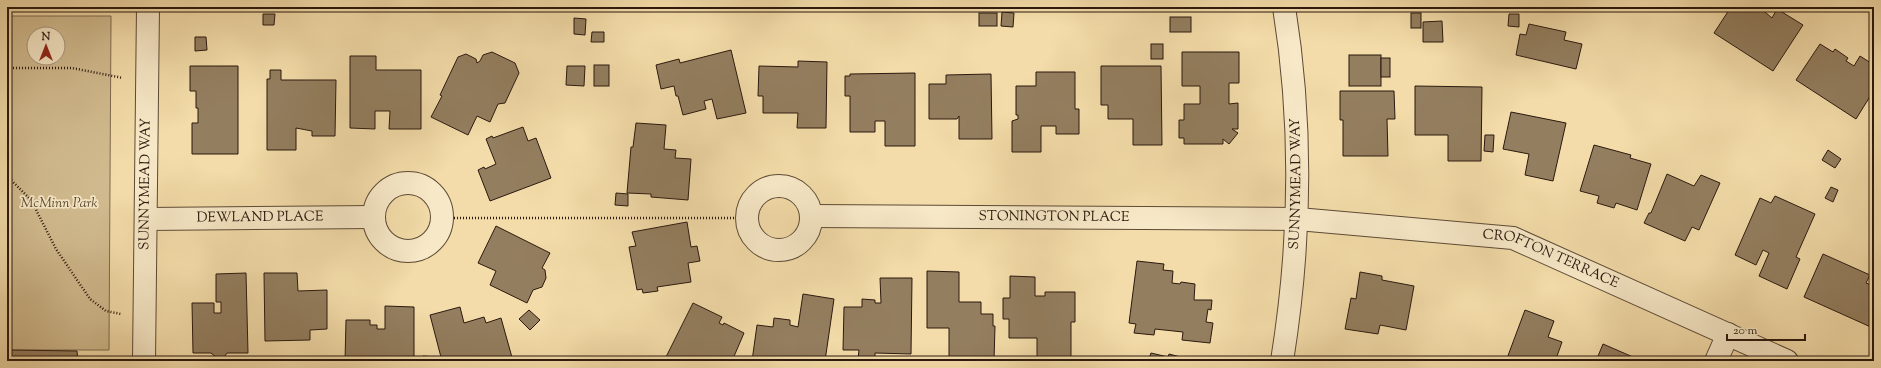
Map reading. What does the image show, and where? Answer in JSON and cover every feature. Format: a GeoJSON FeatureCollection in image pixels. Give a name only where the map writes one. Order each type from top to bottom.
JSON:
{"type":"FeatureCollection","features":[{"type":"Feature","properties":{"kind":"street","name":"SUNNYMEAD WAY"},"geometry":{"type":"LineString","coordinates":[[144,361],[148,7]]}},
{"type":"Feature","properties":{"kind":"street","name":"SUNNYMEAD WAY"},"geometry":{"type":"LineString","coordinates":[[1282,361],[1291,309],[1298,219],[1297,118],[1290,45],[1284,7]]}},
{"type":"Feature","properties":{"kind":"street"},"geometry":{"type":"LineString","coordinates":[[408,183],[419,185],[429,190],[441,207],[442,218],[440,230],[434,240],[424,247],[414,251],[402,250],[391,246],[382,239],[376,229],[374,217],[380,197],[388,190],[398,185],[408,183]]}},
{"type":"Feature","properties":{"kind":"street"},"geometry":{"type":"LineString","coordinates":[[773,186],[784,186],[803,196],[809,206],[811,216],[810,227],[802,240],[789,248],[779,250],[760,244],[753,237],[748,228],[746,218],[748,206],[754,197],[762,190],[773,186]]}},
{"type":"Feature","properties":{"kind":"street","name":"STONINGTON PLACE"},"geometry":{"type":"LineString","coordinates":[[811,216],[1298,219]]}},
{"type":"Feature","properties":{"kind":"street","name":"DEWLAND PLACE"},"geometry":{"type":"LineString","coordinates":[[146,219],[374,217]]}},
{"type":"Feature","properties":{"kind":"street","name":"CROFTON TERRACE"},"geometry":{"type":"LineString","coordinates":[[1298,219],[1513,238],[1787,361]]}},
{"type":"Feature","properties":{"kind":"street"},"geometry":{"type":"LineString","coordinates":[[1716,361],[1728,334]]}},
{"type":"Feature","properties":{"kind":"path"},"geometry":{"type":"LineString","coordinates":[[7,68],[72,68],[147,82]]}},
{"type":"Feature","properties":{"kind":"path"},"geometry":{"type":"LineString","coordinates":[[7,176],[31,200],[56,249],[90,299],[106,311],[145,318]]}},
{"type":"Feature","properties":{"kind":"path"},"geometry":{"type":"LineString","coordinates":[[442,218],[746,218]]}},
{"type":"Feature","properties":{"kind":"green space","name":"McMinn Park"},"geometry":{"type":"Polygon","coordinates":[[[7,16],[111,16],[109,350],[7,350],[7,16]]]}},
{"type":"Feature","properties":{"kind":"building"},"geometry":{"type":"Polygon","coordinates":[[[1154,7],[1171,7],[1171,10],[1154,10],[1154,7]]]}},
{"type":"Feature","properties":{"kind":"building"},"geometry":{"type":"Polygon","coordinates":[[[1731,7],[1759,7],[1772,18],[1777,9],[1803,25],[1773,71],[1714,33],[1731,7]]]}},
{"type":"Feature","properties":{"kind":"building"},"geometry":{"type":"Polygon","coordinates":[[[1002,12],[1014,13],[1013,27],[1001,26],[1002,12]]]}},
{"type":"Feature","properties":{"kind":"building"},"geometry":{"type":"Polygon","coordinates":[[[979,13],[997,13],[997,26],[979,26],[979,13]]]}},
{"type":"Feature","properties":{"kind":"building"},"geometry":{"type":"Polygon","coordinates":[[[1411,13],[1421,13],[1421,28],[1411,28],[1411,13]]]}},
{"type":"Feature","properties":{"kind":"building"},"geometry":{"type":"Polygon","coordinates":[[[263,14],[275,14],[274,25],[263,25],[263,14]]]}},
{"type":"Feature","properties":{"kind":"building"},"geometry":{"type":"Polygon","coordinates":[[[1509,14],[1519,14],[1519,27],[1508,26],[1509,14]]]}},
{"type":"Feature","properties":{"kind":"building"},"geometry":{"type":"Polygon","coordinates":[[[1170,17],[1191,17],[1191,32],[1170,32],[1170,17]]]}},
{"type":"Feature","properties":{"kind":"building"},"geometry":{"type":"Polygon","coordinates":[[[574,18],[586,19],[585,35],[574,34],[574,18]]]}},
{"type":"Feature","properties":{"kind":"building"},"geometry":{"type":"Polygon","coordinates":[[[1442,21],[1443,42],[1423,42],[1423,22],[1442,21]]]}},
{"type":"Feature","properties":{"kind":"building"},"geometry":{"type":"Polygon","coordinates":[[[1529,24],[1566,32],[1564,40],[1582,44],[1576,69],[1516,55],[1520,34],[1526,35],[1529,24]]]}},
{"type":"Feature","properties":{"kind":"building"},"geometry":{"type":"Polygon","coordinates":[[[592,32],[604,32],[604,42],[591,42],[592,32]]]}},
{"type":"Feature","properties":{"kind":"building"},"geometry":{"type":"Polygon","coordinates":[[[195,37],[206,37],[207,50],[195,51],[195,37]]]}},
{"type":"Feature","properties":{"kind":"building"},"geometry":{"type":"Polygon","coordinates":[[[1151,44],[1163,44],[1163,59],[1151,59],[1151,44]]]}},
{"type":"Feature","properties":{"kind":"building"},"geometry":{"type":"Polygon","coordinates":[[[1820,44],[1833,52],[1835,49],[1848,58],[1846,61],[1854,66],[1860,56],[1874,65],[1874,90],[1856,119],[1796,80],[1820,44]]]}},
{"type":"Feature","properties":{"kind":"building"},"geometry":{"type":"Polygon","coordinates":[[[731,50],[746,113],[717,119],[712,99],[704,101],[706,109],[683,115],[674,86],[661,89],[656,65],[679,59],[680,63],[731,50]]]}},
{"type":"Feature","properties":{"kind":"building"},"geometry":{"type":"Polygon","coordinates":[[[492,52],[515,63],[519,73],[505,103],[498,104],[490,122],[477,116],[468,135],[431,117],[442,96],[440,95],[458,57],[466,54],[476,59],[477,63],[483,55],[492,52]]]}},
{"type":"Feature","properties":{"kind":"building"},"geometry":{"type":"Polygon","coordinates":[[[1182,52],[1239,52],[1239,83],[1229,83],[1229,104],[1238,103],[1238,129],[1232,129],[1238,133],[1229,144],[1223,139],[1223,144],[1184,144],[1184,138],[1179,138],[1179,120],[1184,120],[1184,104],[1200,104],[1200,86],[1182,86],[1182,52]]]}},
{"type":"Feature","properties":{"kind":"building"},"geometry":{"type":"Polygon","coordinates":[[[1349,55],[1381,55],[1381,86],[1349,86],[1349,55]]]}},
{"type":"Feature","properties":{"kind":"building"},"geometry":{"type":"Polygon","coordinates":[[[350,56],[376,56],[376,70],[421,70],[421,129],[389,129],[390,111],[375,111],[375,129],[350,128],[350,56]]]}},
{"type":"Feature","properties":{"kind":"building"},"geometry":{"type":"Polygon","coordinates":[[[1381,58],[1390,58],[1390,77],[1381,77],[1381,58]]]}},
{"type":"Feature","properties":{"kind":"building"},"geometry":{"type":"Polygon","coordinates":[[[798,61],[827,62],[826,128],[797,128],[798,113],[763,113],[763,96],[758,96],[759,66],[798,67],[798,61]]]}},
{"type":"Feature","properties":{"kind":"building"},"geometry":{"type":"Polygon","coordinates":[[[594,65],[609,65],[609,86],[594,86],[594,65]]]}},
{"type":"Feature","properties":{"kind":"building"},"geometry":{"type":"Polygon","coordinates":[[[190,66],[238,66],[238,154],[192,154],[192,123],[198,123],[198,108],[196,108],[196,91],[190,91],[190,66]]]}},
{"type":"Feature","properties":{"kind":"building"},"geometry":{"type":"Polygon","coordinates":[[[567,66],[585,66],[584,86],[566,85],[567,66]]]}},
{"type":"Feature","properties":{"kind":"building"},"geometry":{"type":"Polygon","coordinates":[[[1101,66],[1161,66],[1162,145],[1133,145],[1133,119],[1108,119],[1108,105],[1101,105],[1101,66]]]}},
{"type":"Feature","properties":{"kind":"building"},"geometry":{"type":"Polygon","coordinates":[[[270,70],[281,70],[281,80],[336,80],[335,136],[312,136],[312,131],[296,128],[296,150],[267,150],[267,79],[270,79],[270,70]]]}},
{"type":"Feature","properties":{"kind":"building"},"geometry":{"type":"Polygon","coordinates":[[[1036,72],[1075,72],[1075,109],[1079,109],[1079,134],[1056,134],[1056,126],[1041,126],[1041,152],[1012,152],[1012,121],[1018,119],[1018,115],[1016,115],[1016,86],[1036,86],[1036,72]]]}},
{"type":"Feature","properties":{"kind":"building"},"geometry":{"type":"Polygon","coordinates":[[[915,73],[915,146],[885,146],[885,121],[875,121],[875,132],[850,132],[850,96],[845,96],[845,76],[850,76],[850,74],[915,73]]]}},
{"type":"Feature","properties":{"kind":"building"},"geometry":{"type":"Polygon","coordinates":[[[991,74],[992,139],[959,139],[959,116],[957,119],[929,119],[929,84],[946,84],[946,75],[991,74]]]}},
{"type":"Feature","properties":{"kind":"building"},"geometry":{"type":"Polygon","coordinates":[[[1415,86],[1482,87],[1481,161],[1448,161],[1448,135],[1415,135],[1415,86]]]}},
{"type":"Feature","properties":{"kind":"building"},"geometry":{"type":"Polygon","coordinates":[[[1340,91],[1394,91],[1395,119],[1387,119],[1388,156],[1343,156],[1343,120],[1340,120],[1340,91]]]}},
{"type":"Feature","properties":{"kind":"building"},"geometry":{"type":"Polygon","coordinates":[[[1511,112],[1566,123],[1553,181],[1525,175],[1529,154],[1503,149],[1511,112]]]}},
{"type":"Feature","properties":{"kind":"building"},"geometry":{"type":"Polygon","coordinates":[[[636,123],[666,125],[664,149],[676,150],[675,158],[691,159],[688,200],[651,197],[651,194],[627,193],[631,147],[633,147],[636,123]]]}},
{"type":"Feature","properties":{"kind":"building"},"geometry":{"type":"Polygon","coordinates":[[[523,127],[528,141],[536,138],[551,178],[490,201],[478,170],[484,167],[485,169],[496,164],[486,139],[492,136],[493,138],[523,127]]]}},
{"type":"Feature","properties":{"kind":"building"},"geometry":{"type":"Polygon","coordinates":[[[1485,135],[1494,135],[1493,152],[1484,151],[1485,135]]]}},
{"type":"Feature","properties":{"kind":"building"},"geometry":{"type":"Polygon","coordinates":[[[1594,145],[1631,155],[1630,158],[1651,164],[1637,210],[1616,203],[1614,208],[1597,203],[1599,196],[1580,191],[1594,145]]]}},
{"type":"Feature","properties":{"kind":"building"},"geometry":{"type":"Polygon","coordinates":[[[1828,150],[1841,159],[1835,168],[1822,160],[1828,150]]]}},
{"type":"Feature","properties":{"kind":"building"},"geometry":{"type":"Polygon","coordinates":[[[1667,174],[1694,186],[1701,175],[1720,183],[1699,230],[1692,227],[1685,241],[1644,223],[1649,213],[1651,213],[1667,174]]]}},
{"type":"Feature","properties":{"kind":"building"},"geometry":{"type":"Polygon","coordinates":[[[1831,187],[1838,190],[1833,202],[1825,198],[1831,187]]]}},
{"type":"Feature","properties":{"kind":"building"},"geometry":{"type":"Polygon","coordinates":[[[616,193],[628,194],[628,206],[615,205],[616,193]]]}},
{"type":"Feature","properties":{"kind":"building"},"geometry":{"type":"Polygon","coordinates":[[[1775,196],[1815,214],[1796,257],[1800,259],[1787,289],[1759,276],[1769,253],[1763,250],[1756,265],[1735,255],[1760,198],[1771,203],[1775,196]]]}},
{"type":"Feature","properties":{"kind":"building"},"geometry":{"type":"Polygon","coordinates":[[[687,222],[691,247],[697,246],[700,261],[688,263],[691,282],[657,287],[658,291],[643,293],[642,289],[637,290],[629,247],[636,246],[632,232],[687,222]]]}},
{"type":"Feature","properties":{"kind":"building"},"geometry":{"type":"Polygon","coordinates":[[[496,226],[550,253],[542,268],[545,270],[546,278],[542,287],[533,290],[527,303],[490,285],[496,271],[478,263],[496,226]]]}},
{"type":"Feature","properties":{"kind":"building"},"geometry":{"type":"Polygon","coordinates":[[[1823,254],[1870,275],[1866,283],[1874,286],[1873,328],[1804,297],[1823,254]]]}},
{"type":"Feature","properties":{"kind":"building"},"geometry":{"type":"Polygon","coordinates":[[[1137,261],[1164,264],[1163,270],[1173,271],[1172,283],[1180,284],[1181,282],[1195,284],[1194,300],[1212,300],[1211,310],[1208,309],[1206,322],[1213,323],[1210,343],[1182,340],[1183,332],[1155,329],[1154,335],[1134,333],[1136,324],[1129,323],[1137,261]]]}},
{"type":"Feature","properties":{"kind":"building"},"geometry":{"type":"Polygon","coordinates":[[[927,271],[959,272],[959,302],[981,302],[981,314],[993,314],[993,326],[995,326],[994,361],[949,359],[949,328],[927,328],[927,271]]]}},
{"type":"Feature","properties":{"kind":"building"},"geometry":{"type":"Polygon","coordinates":[[[1360,272],[1382,276],[1382,280],[1414,286],[1406,330],[1380,325],[1378,334],[1345,329],[1351,298],[1356,299],[1360,272]]]}},
{"type":"Feature","properties":{"kind":"building"},"geometry":{"type":"Polygon","coordinates":[[[246,273],[248,353],[227,353],[224,357],[216,357],[211,353],[193,353],[192,303],[214,303],[214,313],[221,313],[221,302],[216,302],[216,274],[246,273]]]}},
{"type":"Feature","properties":{"kind":"building"},"geometry":{"type":"Polygon","coordinates":[[[264,273],[297,273],[298,291],[327,290],[327,329],[310,330],[310,340],[265,341],[264,273]]]}},
{"type":"Feature","properties":{"kind":"building"},"geometry":{"type":"Polygon","coordinates":[[[1010,276],[1035,277],[1035,296],[1045,296],[1045,292],[1075,292],[1075,322],[1071,322],[1071,361],[1037,361],[1037,338],[1009,338],[1009,319],[1003,319],[1003,298],[1010,298],[1010,276]]]}},
{"type":"Feature","properties":{"kind":"building"},"geometry":{"type":"Polygon","coordinates":[[[880,278],[912,278],[911,354],[875,353],[875,359],[858,359],[859,350],[843,350],[844,307],[862,307],[862,299],[875,300],[875,303],[881,303],[880,278]]]}},
{"type":"Feature","properties":{"kind":"building"},"geometry":{"type":"Polygon","coordinates":[[[803,294],[834,299],[825,361],[752,361],[757,325],[773,327],[774,318],[790,320],[790,325],[798,327],[803,294]]]}},
{"type":"Feature","properties":{"kind":"building"},"geometry":{"type":"Polygon","coordinates":[[[693,303],[722,317],[719,323],[723,325],[724,323],[744,333],[732,361],[674,361],[666,357],[693,303]]]}},
{"type":"Feature","properties":{"kind":"building"},"geometry":{"type":"Polygon","coordinates":[[[385,306],[414,307],[414,361],[345,361],[346,320],[370,320],[370,325],[377,325],[377,329],[385,329],[385,306]]]}},
{"type":"Feature","properties":{"kind":"building"},"geometry":{"type":"Polygon","coordinates":[[[460,307],[464,323],[484,317],[486,323],[501,318],[513,361],[442,361],[430,315],[460,307]]]}},
{"type":"Feature","properties":{"kind":"building"},"geometry":{"type":"Polygon","coordinates":[[[529,310],[540,320],[530,330],[519,319],[529,310]]]}},
{"type":"Feature","properties":{"kind":"building"},"geometry":{"type":"Polygon","coordinates":[[[1525,310],[1554,321],[1548,337],[1562,342],[1556,359],[1560,361],[1506,361],[1525,310]]]}},
{"type":"Feature","properties":{"kind":"building"},"geometry":{"type":"Polygon","coordinates":[[[1603,344],[1633,357],[1631,361],[1596,361],[1603,344]]]}},
{"type":"Feature","properties":{"kind":"building"},"geometry":{"type":"Polygon","coordinates":[[[10,350],[77,351],[78,361],[7,361],[7,353],[10,350]]]}},
{"type":"Feature","properties":{"kind":"building"},"geometry":{"type":"Polygon","coordinates":[[[1151,353],[1168,357],[1169,354],[1188,359],[1187,361],[1148,361],[1151,353]]]}},
{"type":"Feature","properties":{"kind":"building"},"geometry":{"type":"Polygon","coordinates":[[[423,356],[437,357],[437,361],[423,361],[423,356]]]}}]}
